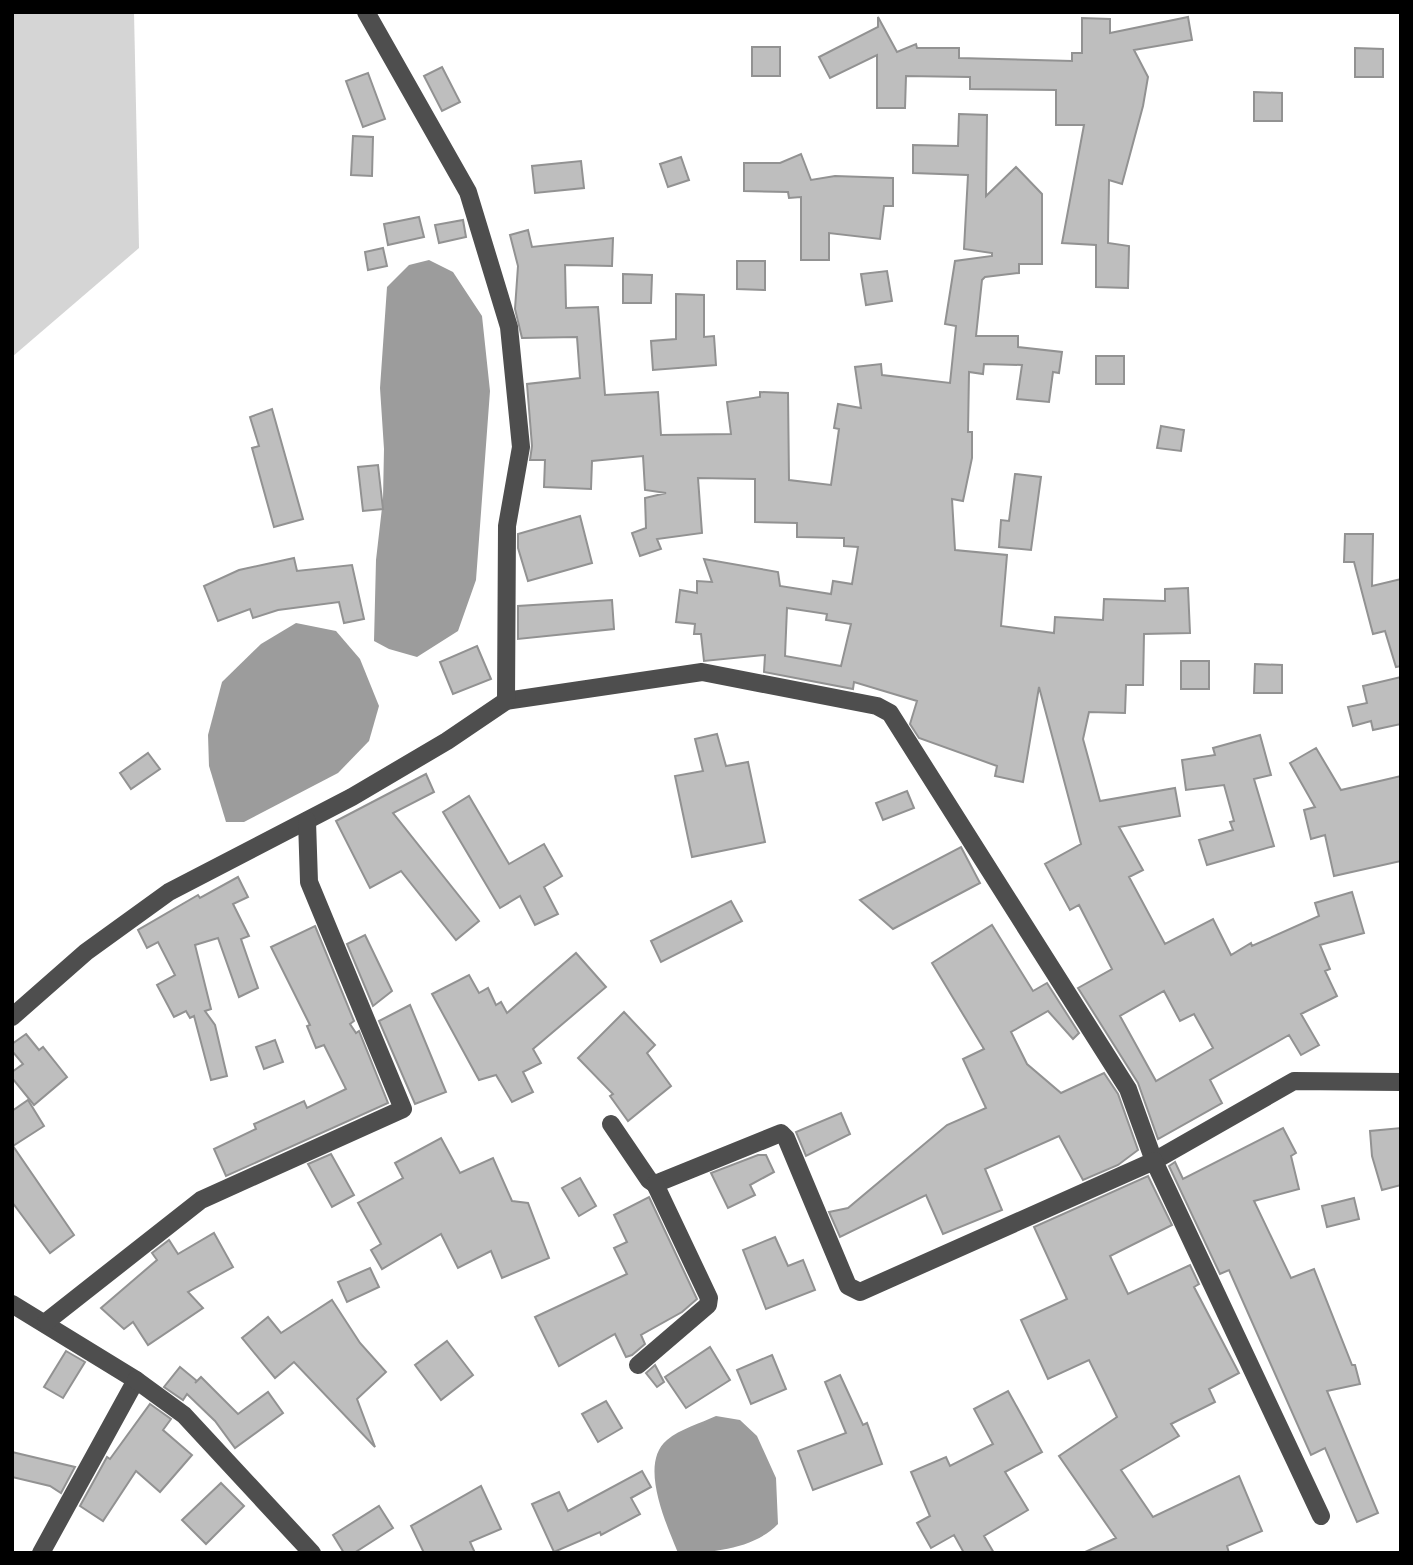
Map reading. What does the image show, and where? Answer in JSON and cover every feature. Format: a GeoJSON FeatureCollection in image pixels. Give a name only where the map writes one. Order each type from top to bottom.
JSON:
{"type":"FeatureCollection","features":[{"type":"Feature","properties":{"kind":"street"},"geometry":{"type":"LineString","coordinates":[[366,12],[468,192],[509,327],[521,447],[507,526],[506,701]]}},
{"type":"Feature","properties":{"kind":"street"},"geometry":{"type":"LineString","coordinates":[[12,1017],[86,951],[127,920],[198,877],[307,821],[447,741],[506,701],[702,672],[877,706],[890,713],[1128,1088],[1154,1161],[1321,1516]]}},
{"type":"Feature","properties":{"kind":"street"},"geometry":{"type":"LineString","coordinates":[[46,1322],[201,1200],[403,1109],[309,882],[307,821]]}},
{"type":"Feature","properties":{"kind":"street"},"geometry":{"type":"LineString","coordinates":[[655,1184],[781,1133],[786,1138],[848,1286],[860,1292],[1154,1161],[1294,1081],[1401,1082]]}},
{"type":"Feature","properties":{"kind":"street"},"geometry":{"type":"LineString","coordinates":[[611,1124],[649,1180],[655,1184],[709,1298],[708,1305],[638,1365]]}},
{"type":"Feature","properties":{"kind":"street"},"geometry":{"type":"LineString","coordinates":[[12,1304],[46,1322],[136,1380],[184,1415],[312,1553]]}},
{"type":"Feature","properties":{"kind":"street"},"geometry":{"type":"LineString","coordinates":[[41,1553],[136,1380]]}},
{"type":"Feature","properties":{"kind":"shaded area"},"geometry":{"type":"Polygon","coordinates":[[[12,12],[134,12],[139,248],[12,357],[12,12]]]}},
{"type":"Feature","properties":{"kind":"shaded area"},"geometry":{"type":"Polygon","coordinates":[[[429,260],[453,272],[482,316],[490,391],[476,580],[458,631],[417,657],[389,649],[374,641],[376,560],[383,499],[384,449],[380,388],[387,287],[409,265],[429,260]]]}},
{"type":"Feature","properties":{"kind":"shaded area"},"geometry":{"type":"Polygon","coordinates":[[[296,623],[336,631],[360,659],[379,706],[369,741],[338,773],[244,822],[226,822],[209,766],[208,735],[222,682],[261,644],[296,623]]]}},
{"type":"Feature","properties":{"kind":"shaded area"},"geometry":{"type":"Polygon","coordinates":[[[716,1416],[740,1420],[757,1436],[776,1478],[778,1524],[745,1544],[704,1552],[678,1553],[662,1511],[655,1479],[655,1464],[659,1451],[672,1436],[716,1416]]]}},
{"type":"Feature","properties":{"kind":"building"},"geometry":{"type":"Polygon","coordinates":[[[878,17],[897,52],[916,44],[917,48],[959,48],[959,58],[1072,61],[1072,53],[1082,53],[1082,18],[1110,19],[1110,33],[1188,17],[1192,40],[1134,50],[1148,77],[1143,106],[1122,184],[1109,180],[1108,243],[1129,246],[1128,288],[1096,287],[1096,245],[1062,243],[1084,125],[1056,125],[1056,90],[970,89],[970,77],[906,76],[905,108],[877,108],[877,55],[830,78],[819,57],[878,27],[878,17]]]}},
{"type":"Feature","properties":{"kind":"building"},"geometry":{"type":"Polygon","coordinates":[[[752,47],[780,47],[780,76],[752,76],[752,47]]]}},
{"type":"Feature","properties":{"kind":"building"},"geometry":{"type":"Polygon","coordinates":[[[1355,48],[1383,49],[1383,77],[1355,77],[1355,48]]]}},
{"type":"Feature","properties":{"kind":"building"},"geometry":{"type":"Polygon","coordinates":[[[442,67],[460,102],[442,111],[424,76],[442,67]]]}},
{"type":"Feature","properties":{"kind":"building"},"geometry":{"type":"Polygon","coordinates":[[[368,73],[385,119],[363,127],[346,81],[368,73]]]}},
{"type":"Feature","properties":{"kind":"building"},"geometry":{"type":"Polygon","coordinates":[[[1254,92],[1282,93],[1282,121],[1254,121],[1254,92]]]}},
{"type":"Feature","properties":{"kind":"building"},"geometry":{"type":"Polygon","coordinates":[[[959,114],[987,115],[986,196],[1016,167],[1042,194],[1042,264],[1019,264],[1019,273],[985,277],[982,280],[976,336],[1018,336],[1018,347],[1062,352],[1059,373],[1053,372],[1049,402],[1017,399],[1022,365],[984,364],[983,374],[969,372],[968,432],[972,432],[972,458],[963,501],[952,499],[955,550],[1007,555],[1001,626],[1054,633],[1055,617],[1103,620],[1104,599],[1165,601],[1165,589],[1188,588],[1190,633],[1144,634],[1143,685],[1126,685],[1125,713],[1089,712],[1083,739],[1100,801],[1175,788],[1180,816],[1119,827],[1143,870],[1129,877],[1165,944],[1213,919],[1231,955],[1251,943],[1252,946],[1319,916],[1315,903],[1352,892],[1364,933],[1320,945],[1330,969],[1325,971],[1337,996],[1301,1014],[1319,1045],[1301,1055],[1289,1035],[1210,1080],[1222,1103],[1158,1139],[1138,1083],[1078,988],[1112,969],[1079,905],[1070,910],[1045,864],[1081,844],[1039,687],[1023,782],[995,776],[997,766],[919,738],[910,724],[917,701],[854,682],[853,689],[764,672],[765,655],[704,661],[701,634],[694,634],[695,624],[676,622],[680,590],[697,593],[697,581],[712,582],[704,559],[778,572],[780,586],[831,594],[833,581],[852,584],[858,547],[844,546],[844,538],[797,537],[797,523],[755,522],[755,479],[698,478],[702,533],[657,539],[661,549],[640,556],[632,533],[646,528],[645,498],[666,493],[645,490],[643,456],[592,461],[591,489],[544,487],[545,460],[530,460],[532,446],[527,384],[580,378],[577,337],[522,338],[515,309],[518,266],[510,235],[528,230],[532,247],[613,238],[612,266],[565,265],[566,308],[598,307],[605,395],[658,392],[661,435],[731,434],[727,402],[760,397],[760,392],[788,393],[789,480],[831,485],[839,429],[834,428],[838,404],[861,408],[855,367],[881,364],[882,375],[950,383],[956,326],[945,324],[955,261],[992,256],[992,253],[964,249],[968,175],[913,173],[913,145],[958,146],[959,114]],[[787,608],[785,656],[841,666],[851,624],[826,620],[827,614],[787,608]],[[1164,991],[1120,1016],[1156,1081],[1213,1048],[1194,1014],[1180,1021],[1164,991]]]}},
{"type":"Feature","properties":{"kind":"building"},"geometry":{"type":"Polygon","coordinates":[[[353,136],[373,137],[372,176],[351,175],[353,136]]]}},
{"type":"Feature","properties":{"kind":"building"},"geometry":{"type":"Polygon","coordinates":[[[801,154],[811,180],[835,176],[893,178],[893,206],[884,206],[880,239],[829,233],[829,260],[801,260],[801,197],[789,198],[788,192],[744,191],[744,163],[780,163],[801,154]]]}},
{"type":"Feature","properties":{"kind":"building"},"geometry":{"type":"Polygon","coordinates":[[[681,157],[689,180],[668,187],[660,164],[681,157]]]}},
{"type":"Feature","properties":{"kind":"building"},"geometry":{"type":"Polygon","coordinates":[[[581,161],[584,188],[535,193],[532,166],[581,161]]]}},
{"type":"Feature","properties":{"kind":"building"},"geometry":{"type":"Polygon","coordinates":[[[419,217],[424,237],[388,245],[384,224],[419,217]]]}},
{"type":"Feature","properties":{"kind":"building"},"geometry":{"type":"Polygon","coordinates":[[[463,220],[466,237],[439,243],[435,225],[463,220]]]}},
{"type":"Feature","properties":{"kind":"building"},"geometry":{"type":"Polygon","coordinates":[[[383,248],[387,266],[368,270],[365,252],[383,248]]]}},
{"type":"Feature","properties":{"kind":"building"},"geometry":{"type":"Polygon","coordinates":[[[737,261],[765,261],[765,290],[737,289],[737,261]]]}},
{"type":"Feature","properties":{"kind":"building"},"geometry":{"type":"Polygon","coordinates":[[[887,271],[892,301],[866,305],[861,274],[887,271]]]}},
{"type":"Feature","properties":{"kind":"building"},"geometry":{"type":"Polygon","coordinates":[[[623,274],[652,275],[651,303],[623,303],[623,274]]]}},
{"type":"Feature","properties":{"kind":"building"},"geometry":{"type":"Polygon","coordinates":[[[676,294],[704,295],[704,337],[714,336],[716,365],[653,370],[651,341],[676,339],[676,294]]]}},
{"type":"Feature","properties":{"kind":"building"},"geometry":{"type":"Polygon","coordinates":[[[1096,356],[1124,356],[1124,384],[1096,384],[1096,356]]]}},
{"type":"Feature","properties":{"kind":"building"},"geometry":{"type":"Polygon","coordinates":[[[272,409],[303,519],[274,527],[252,448],[259,446],[250,417],[272,409]]]}},
{"type":"Feature","properties":{"kind":"building"},"geometry":{"type":"Polygon","coordinates":[[[1161,426],[1184,430],[1181,451],[1157,448],[1161,426]]]}},
{"type":"Feature","properties":{"kind":"building"},"geometry":{"type":"Polygon","coordinates":[[[378,465],[383,509],[363,511],[358,467],[378,465]]]}},
{"type":"Feature","properties":{"kind":"building"},"geometry":{"type":"Polygon","coordinates":[[[1015,474],[1041,477],[1031,550],[999,547],[1001,520],[1009,521],[1015,474]]]}},
{"type":"Feature","properties":{"kind":"building"},"geometry":{"type":"Polygon","coordinates":[[[580,516],[592,563],[528,581],[518,548],[518,534],[580,516]]]}},
{"type":"Feature","properties":{"kind":"building"},"geometry":{"type":"Polygon","coordinates":[[[1345,534],[1373,534],[1372,586],[1401,579],[1401,666],[1396,667],[1385,631],[1373,634],[1354,562],[1344,562],[1345,534]]]}},
{"type":"Feature","properties":{"kind":"building"},"geometry":{"type":"Polygon","coordinates":[[[294,558],[297,571],[352,565],[364,619],[344,623],[339,602],[278,610],[253,618],[250,609],[218,621],[204,586],[239,570],[294,558]]]}},
{"type":"Feature","properties":{"kind":"building"},"geometry":{"type":"Polygon","coordinates":[[[612,600],[614,629],[518,639],[518,606],[612,600]]]}},
{"type":"Feature","properties":{"kind":"building"},"geometry":{"type":"Polygon","coordinates":[[[477,646],[491,679],[453,694],[440,662],[477,646]]]}},
{"type":"Feature","properties":{"kind":"building"},"geometry":{"type":"Polygon","coordinates":[[[1181,661],[1209,661],[1209,689],[1181,689],[1181,661]]]}},
{"type":"Feature","properties":{"kind":"building"},"geometry":{"type":"Polygon","coordinates":[[[1255,664],[1282,665],[1282,693],[1254,693],[1255,664]]]}},
{"type":"Feature","properties":{"kind":"building"},"geometry":{"type":"Polygon","coordinates":[[[1401,677],[1401,724],[1373,730],[1371,721],[1353,726],[1348,707],[1367,703],[1363,686],[1401,677]]]}},
{"type":"Feature","properties":{"kind":"building"},"geometry":{"type":"Polygon","coordinates":[[[717,734],[726,766],[748,762],[765,842],[692,857],[675,776],[703,771],[695,739],[717,734]]]}},
{"type":"Feature","properties":{"kind":"building"},"geometry":{"type":"Polygon","coordinates":[[[1260,735],[1271,775],[1254,779],[1274,846],[1207,865],[1199,840],[1233,830],[1230,822],[1234,821],[1224,785],[1186,790],[1182,760],[1215,755],[1213,748],[1260,735]]]}},
{"type":"Feature","properties":{"kind":"building"},"geometry":{"type":"Polygon","coordinates":[[[1316,748],[1341,790],[1401,776],[1401,861],[1334,876],[1325,835],[1311,839],[1304,810],[1315,807],[1290,763],[1316,748]]]}},
{"type":"Feature","properties":{"kind":"building"},"geometry":{"type":"Polygon","coordinates":[[[148,753],[160,769],[131,789],[120,773],[148,753]]]}},
{"type":"Feature","properties":{"kind":"building"},"geometry":{"type":"Polygon","coordinates":[[[426,774],[434,792],[393,813],[479,921],[456,940],[401,871],[370,888],[336,821],[426,774]]]}},
{"type":"Feature","properties":{"kind":"building"},"geometry":{"type":"Polygon","coordinates":[[[907,791],[914,808],[883,820],[876,803],[907,791]]]}},
{"type":"Feature","properties":{"kind":"building"},"geometry":{"type":"Polygon","coordinates":[[[469,796],[509,864],[544,844],[562,876],[544,887],[558,914],[535,925],[520,896],[500,908],[443,812],[469,796]]]}},
{"type":"Feature","properties":{"kind":"building"},"geometry":{"type":"Polygon","coordinates":[[[961,847],[980,883],[893,929],[860,900],[961,847]]]}},
{"type":"Feature","properties":{"kind":"building"},"geometry":{"type":"Polygon","coordinates":[[[238,877],[248,897],[233,904],[249,936],[241,939],[258,988],[239,997],[218,938],[195,945],[211,1009],[205,1011],[215,1025],[227,1076],[211,1080],[194,1016],[190,1018],[186,1011],[174,1017],[157,985],[175,975],[158,942],[147,948],[138,930],[198,895],[200,898],[238,877]]]}},
{"type":"Feature","properties":{"kind":"building"},"geometry":{"type":"Polygon","coordinates":[[[731,901],[742,921],[661,962],[651,941],[731,901]]]}},
{"type":"Feature","properties":{"kind":"building"},"geometry":{"type":"Polygon","coordinates":[[[992,925],[1033,991],[1047,983],[1079,1033],[1073,1039],[1048,1011],[1011,1032],[1027,1064],[1061,1093],[1104,1073],[1118,1094],[1138,1150],[1118,1165],[1083,1180],[1059,1136],[985,1169],[1002,1210],[943,1234],[926,1195],[840,1237],[829,1212],[848,1208],[947,1125],[986,1108],[963,1059],[984,1049],[932,963],[992,925]]]}},
{"type":"Feature","properties":{"kind":"building"},"geometry":{"type":"Polygon","coordinates":[[[315,926],[354,1021],[350,1024],[356,1033],[359,1031],[388,1103],[226,1176],[214,1149],[256,1129],[254,1124],[304,1101],[307,1108],[346,1089],[324,1045],[316,1048],[307,1026],[310,1025],[271,947],[315,926]]]}},
{"type":"Feature","properties":{"kind":"building"},"geometry":{"type":"Polygon","coordinates":[[[365,935],[392,991],[373,1006],[347,944],[365,935]]]}},
{"type":"Feature","properties":{"kind":"building"},"geometry":{"type":"Polygon","coordinates":[[[576,953],[606,987],[533,1049],[541,1063],[523,1072],[533,1092],[512,1102],[496,1075],[479,1080],[432,994],[469,975],[479,993],[488,988],[496,1005],[501,1002],[507,1013],[576,953]]]}},
{"type":"Feature","properties":{"kind":"building"},"geometry":{"type":"Polygon","coordinates":[[[410,1005],[446,1092],[415,1104],[379,1021],[410,1005]]]}},
{"type":"Feature","properties":{"kind":"building"},"geometry":{"type":"Polygon","coordinates":[[[624,1012],[655,1045],[647,1053],[671,1086],[628,1121],[610,1096],[613,1094],[578,1058],[624,1012]]]}},
{"type":"Feature","properties":{"kind":"building"},"geometry":{"type":"Polygon","coordinates":[[[26,1034],[39,1050],[43,1047],[67,1077],[34,1105],[12,1078],[12,1072],[23,1064],[12,1051],[12,1044],[26,1034]]]}},
{"type":"Feature","properties":{"kind":"building"},"geometry":{"type":"Polygon","coordinates":[[[275,1040],[283,1062],[264,1069],[256,1047],[275,1040]]]}},
{"type":"Feature","properties":{"kind":"building"},"geometry":{"type":"Polygon","coordinates":[[[28,1100],[44,1126],[13,1146],[74,1235],[50,1253],[12,1202],[12,1111],[28,1100]]]}},
{"type":"Feature","properties":{"kind":"building"},"geometry":{"type":"Polygon","coordinates":[[[841,1113],[850,1134],[806,1156],[796,1132],[841,1113]]]}},
{"type":"Feature","properties":{"kind":"building"},"geometry":{"type":"Polygon","coordinates":[[[1283,1128],[1296,1153],[1291,1156],[1299,1189],[1254,1201],[1291,1278],[1314,1269],[1352,1365],[1355,1365],[1360,1384],[1327,1391],[1378,1513],[1357,1522],[1325,1448],[1311,1455],[1229,1270],[1220,1274],[1169,1166],[1175,1162],[1183,1179],[1283,1128]]]}},
{"type":"Feature","properties":{"kind":"building"},"geometry":{"type":"Polygon","coordinates":[[[1401,1128],[1401,1185],[1382,1190],[1372,1156],[1370,1131],[1401,1128]]]}},
{"type":"Feature","properties":{"kind":"building"},"geometry":{"type":"Polygon","coordinates":[[[441,1138],[460,1173],[493,1158],[512,1201],[528,1203],[549,1258],[502,1278],[491,1251],[458,1268],[441,1234],[382,1269],[371,1250],[381,1244],[358,1203],[403,1178],[395,1163],[441,1138]]]}},
{"type":"Feature","properties":{"kind":"building"},"geometry":{"type":"Polygon","coordinates":[[[331,1154],[354,1195],[332,1207],[308,1164],[331,1154]]]}},
{"type":"Feature","properties":{"kind":"building"},"geometry":{"type":"Polygon","coordinates":[[[758,1155],[766,1155],[774,1172],[750,1185],[755,1195],[728,1208],[711,1173],[758,1155]]]}},
{"type":"Feature","properties":{"kind":"building"},"geometry":{"type":"Polygon","coordinates":[[[1148,1176],[1172,1225],[1110,1256],[1128,1294],[1190,1265],[1199,1284],[1194,1287],[1239,1373],[1209,1389],[1215,1402],[1171,1424],[1179,1436],[1121,1470],[1153,1517],[1239,1476],[1262,1531],[1227,1546],[1229,1553],[1083,1553],[1116,1538],[1059,1456],[1117,1417],[1089,1360],[1048,1379],[1021,1320],[1067,1299],[1034,1227],[1148,1176]]]}},
{"type":"Feature","properties":{"kind":"building"},"geometry":{"type":"Polygon","coordinates":[[[580,1178],[596,1206],[579,1216],[562,1188],[580,1178]]]}},
{"type":"Feature","properties":{"kind":"building"},"geometry":{"type":"Polygon","coordinates":[[[649,1197],[697,1299],[682,1312],[641,1335],[645,1344],[632,1355],[626,1357],[615,1334],[559,1366],[535,1317],[627,1274],[614,1248],[627,1242],[614,1215],[649,1197]]]}},
{"type":"Feature","properties":{"kind":"building"},"geometry":{"type":"Polygon","coordinates":[[[1354,1198],[1359,1219],[1327,1227],[1322,1206],[1354,1198]]]}},
{"type":"Feature","properties":{"kind":"building"},"geometry":{"type":"Polygon","coordinates":[[[214,1233],[233,1267],[188,1292],[203,1308],[148,1345],[133,1322],[124,1329],[101,1308],[157,1260],[152,1253],[169,1240],[178,1254],[214,1233]]]}},
{"type":"Feature","properties":{"kind":"building"},"geometry":{"type":"Polygon","coordinates":[[[775,1237],[788,1266],[803,1260],[815,1290],[766,1309],[743,1250],[775,1237]]]}},
{"type":"Feature","properties":{"kind":"building"},"geometry":{"type":"Polygon","coordinates":[[[370,1268],[379,1287],[347,1302],[338,1282],[370,1268]]]}},
{"type":"Feature","properties":{"kind":"building"},"geometry":{"type":"Polygon","coordinates":[[[332,1300],[360,1343],[386,1372],[357,1399],[375,1447],[294,1362],[275,1378],[242,1338],[268,1317],[281,1333],[332,1300]]]}},
{"type":"Feature","properties":{"kind":"building"},"geometry":{"type":"Polygon","coordinates":[[[447,1341],[473,1375],[441,1400],[415,1365],[447,1341]]]}},
{"type":"Feature","properties":{"kind":"building"},"geometry":{"type":"Polygon","coordinates":[[[710,1347],[730,1380],[686,1408],[665,1377],[710,1347]]]}},
{"type":"Feature","properties":{"kind":"building"},"geometry":{"type":"Polygon","coordinates":[[[66,1351],[85,1362],[63,1398],[44,1387],[66,1351]]]}},
{"type":"Feature","properties":{"kind":"building"},"geometry":{"type":"Polygon","coordinates":[[[772,1355],[786,1389],[751,1404],[737,1370],[772,1355]]]}},
{"type":"Feature","properties":{"kind":"building"},"geometry":{"type":"Polygon","coordinates":[[[655,1365],[664,1382],[657,1387],[646,1373],[655,1365]]]}},
{"type":"Feature","properties":{"kind":"building"},"geometry":{"type":"Polygon","coordinates":[[[180,1367],[197,1381],[201,1377],[238,1414],[268,1392],[283,1413],[235,1448],[215,1421],[187,1394],[183,1400],[164,1387],[180,1367]]]}},
{"type":"Feature","properties":{"kind":"building"},"geometry":{"type":"Polygon","coordinates":[[[840,1375],[863,1425],[867,1423],[882,1464],[813,1490],[798,1451],[846,1433],[825,1382],[840,1375]]]}},
{"type":"Feature","properties":{"kind":"building"},"geometry":{"type":"Polygon","coordinates":[[[1008,1391],[1042,1452],[1005,1472],[1028,1510],[984,1536],[994,1553],[964,1553],[954,1535],[931,1548],[917,1523],[930,1516],[911,1472],[946,1457],[950,1466],[993,1444],[974,1409],[1008,1391]]]}},
{"type":"Feature","properties":{"kind":"building"},"geometry":{"type":"Polygon","coordinates":[[[606,1401],[622,1428],[598,1442],[582,1414],[606,1401]]]}},
{"type":"Feature","properties":{"kind":"building"},"geometry":{"type":"Polygon","coordinates":[[[150,1404],[171,1419],[163,1430],[192,1455],[160,1492],[136,1471],[103,1521],[80,1506],[107,1457],[110,1459],[150,1404]]]}},
{"type":"Feature","properties":{"kind":"building"},"geometry":{"type":"Polygon","coordinates":[[[12,1452],[75,1467],[61,1493],[50,1486],[12,1477],[12,1452]]]}},
{"type":"Feature","properties":{"kind":"building"},"geometry":{"type":"Polygon","coordinates":[[[642,1471],[651,1487],[631,1498],[640,1514],[601,1535],[600,1532],[554,1552],[532,1504],[559,1492],[568,1511],[642,1471]]]}},
{"type":"Feature","properties":{"kind":"building"},"geometry":{"type":"Polygon","coordinates":[[[221,1483],[244,1506],[206,1544],[182,1520],[221,1483]]]}},
{"type":"Feature","properties":{"kind":"building"},"geometry":{"type":"Polygon","coordinates":[[[481,1486],[501,1529],[470,1542],[475,1553],[424,1553],[411,1526],[481,1486]]]}},
{"type":"Feature","properties":{"kind":"building"},"geometry":{"type":"Polygon","coordinates":[[[379,1506],[393,1528],[354,1553],[344,1553],[333,1535],[379,1506]]]}}]}
